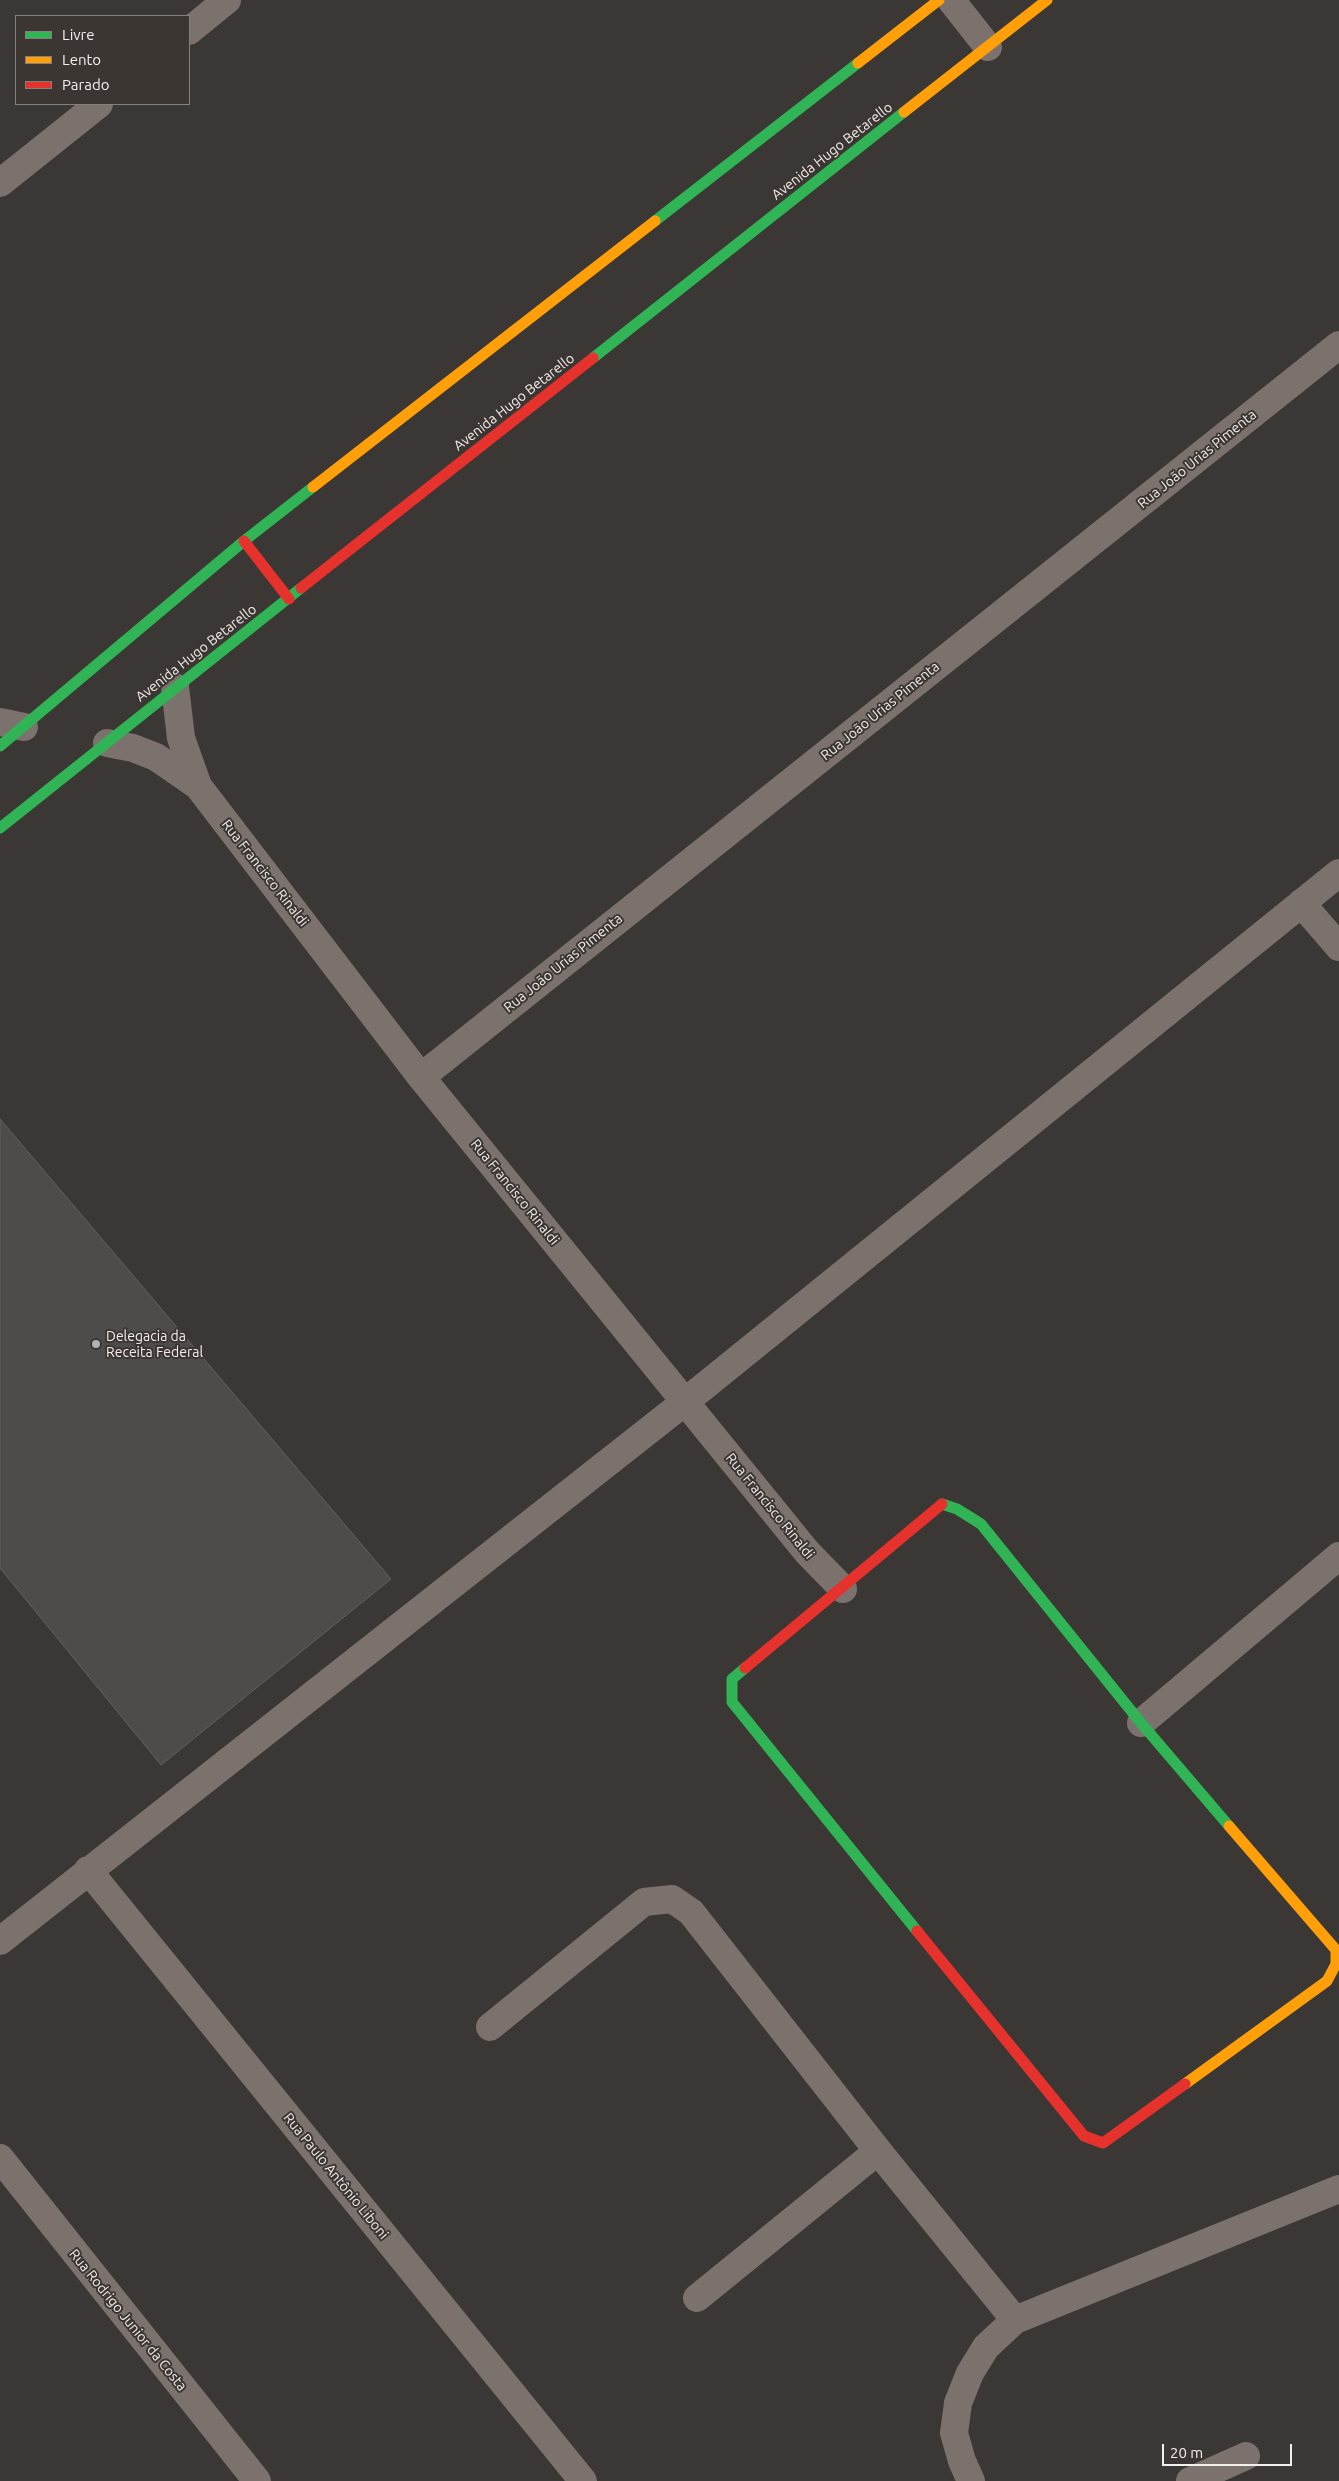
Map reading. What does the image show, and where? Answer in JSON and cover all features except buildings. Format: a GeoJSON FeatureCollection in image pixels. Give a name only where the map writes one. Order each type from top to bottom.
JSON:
{"type":"FeatureCollection","features":[{"type":"Feature","properties":{"kind":"street"},"geometry":{"type":"LineString","coordinates":[[190,30],[227,0]]}},
{"type":"Feature","properties":{"kind":"street"},"geometry":{"type":"LineString","coordinates":[[0,746],[12,725],[939,0]]}},
{"type":"Feature","properties":{"kind":"street"},"geometry":{"type":"LineString","coordinates":[[951,0],[988,47]]}},
{"type":"Feature","properties":{"kind":"street","name":"Avenida Hugo Betarello"},"geometry":{"type":"LineString","coordinates":[[0,828],[175,687],[1047,0]]}},
{"type":"Feature","properties":{"kind":"street"},"geometry":{"type":"LineString","coordinates":[[0,183],[97,105]]}},
{"type":"Feature","properties":{"kind":"street","name":"Rua João Urias Pimenta"},"geometry":{"type":"LineString","coordinates":[[421,1077],[1339,345]]}},
{"type":"Feature","properties":{"kind":"street"},"geometry":{"type":"LineString","coordinates":[[244,542],[289,599]]}},
{"type":"Feature","properties":{"kind":"street","name":"Rua Francisco Rinaldi"},"geometry":{"type":"LineString","coordinates":[[175,687],[181,738],[198,786]]}},
{"type":"Feature","properties":{"kind":"street","name":"Rua Francisco Rinaldi"},"geometry":{"type":"LineString","coordinates":[[107,743],[132,748],[156,757],[198,786],[421,1077],[807,1552],[843,1589]]}},
{"type":"Feature","properties":{"kind":"street"},"geometry":{"type":"LineString","coordinates":[[0,1941],[686,1401],[1339,873]]}},
{"type":"Feature","properties":{"kind":"street"},"geometry":{"type":"LineString","coordinates":[[1301,903],[1339,947]]}},
{"type":"Feature","properties":{"kind":"street"},"geometry":{"type":"LineString","coordinates":[[942,1504],[957,1509],[981,1524],[1141,1723],[1336,1950],[1336,1964],[1327,1981],[1103,2142],[1084,2136],[732,1702],[732,1679],[843,1589],[942,1504]]}},
{"type":"Feature","properties":{"kind":"street"},"geometry":{"type":"LineString","coordinates":[[1141,1723],[1339,1556]]}},
{"type":"Feature","properties":{"kind":"street","name":"Rua Paulo Antônio Liboni"},"geometry":{"type":"LineString","coordinates":[[88,1870],[583,2481]]}},
{"type":"Feature","properties":{"kind":"street"},"geometry":{"type":"LineString","coordinates":[[490,2027],[644,1902],[672,1899],[691,1912],[878,2151],[1015,2320]]}},
{"type":"Feature","properties":{"kind":"street"},"geometry":{"type":"LineString","coordinates":[[697,2298],[878,2151]]}},
{"type":"Feature","properties":{"kind":"street","name":"Rua Rodrigo Junior da Costa"},"geometry":{"type":"LineString","coordinates":[[0,2158],[257,2481]]}},
{"type":"Feature","properties":{"kind":"street"},"geometry":{"type":"LineString","coordinates":[[971,2481],[962,2461],[954,2433],[958,2403],[970,2373],[986,2347],[1015,2320],[1339,2189]]}},
{"type":"Feature","properties":{"kind":"street"},"geometry":{"type":"LineString","coordinates":[[1190,2481],[1246,2456]]}},
{"type":"Feature","properties":{"kind":"traffic: fast"},"geometry":{"type":"LineString","coordinates":[[655,221],[858,63]]}},
{"type":"Feature","properties":{"kind":"traffic: fast"},"geometry":{"type":"LineString","coordinates":[[593,358],[904,112]]}},
{"type":"Feature","properties":{"kind":"traffic: fast"},"geometry":{"type":"LineString","coordinates":[[0,746],[244,541],[313,487]]}},
{"type":"Feature","properties":{"kind":"traffic: fast"},"geometry":{"type":"LineString","coordinates":[[0,828],[301,588]]}},
{"type":"Feature","properties":{"kind":"traffic: fast"},"geometry":{"type":"LineString","coordinates":[[942,1504],[957,1509],[981,1524],[1141,1723],[1229,1826]]}},
{"type":"Feature","properties":{"kind":"traffic: fast"},"geometry":{"type":"LineString","coordinates":[[745,1668],[732,1679],[732,1702],[917,1931]]}},
{"type":"Feature","properties":{"kind":"traffic: slow"},"geometry":{"type":"LineString","coordinates":[[858,63],[939,0]]}},
{"type":"Feature","properties":{"kind":"traffic: slow"},"geometry":{"type":"LineString","coordinates":[[904,112],[1047,0]]}},
{"type":"Feature","properties":{"kind":"traffic: slow"},"geometry":{"type":"LineString","coordinates":[[313,487],[655,221]]}},
{"type":"Feature","properties":{"kind":"traffic: slow"},"geometry":{"type":"LineString","coordinates":[[1185,2084],[1327,1981],[1336,1964],[1336,1950],[1229,1826]]}},
{"type":"Feature","properties":{"kind":"traffic: jam"},"geometry":{"type":"LineString","coordinates":[[301,588],[593,358]]}},
{"type":"Feature","properties":{"kind":"traffic: jam"},"geometry":{"type":"LineString","coordinates":[[244,541],[289,599]]}},
{"type":"Feature","properties":{"kind":"traffic: jam"},"geometry":{"type":"LineString","coordinates":[[745,1668],[942,1504]]}},
{"type":"Feature","properties":{"kind":"traffic: jam"},"geometry":{"type":"LineString","coordinates":[[917,1931],[1084,2136],[1103,2143],[1185,2084]]}},
{"type":"Feature","properties":{"kind":"place","name":"Delegacia da Receita Federal"},"geometry":{"type":"Point","coordinates":[96,1344]}}]}
